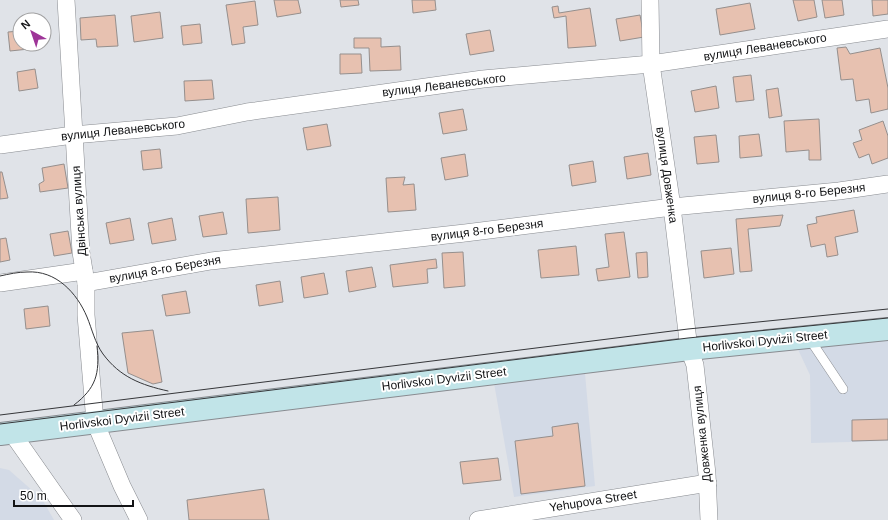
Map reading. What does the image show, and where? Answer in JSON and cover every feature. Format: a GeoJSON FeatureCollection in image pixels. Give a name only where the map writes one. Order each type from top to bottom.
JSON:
{"type":"FeatureCollection","features":[{"type":"Feature","properties":{"kind":"main road","name":"Horlivskoi Dyvizii Street"},"geometry":{"type":"LineString","coordinates":[[6,433],[689,349],[888,329]]}},
{"type":"Feature","properties":{"kind":"street","name":"Двінська вулиця"},"geometry":{"type":"LineString","coordinates":[[66,0],[81,252],[85,277],[86,315],[95,422],[122,486],[139,520]]}},
{"type":"Feature","properties":{"kind":"street","name":"вулиця Довженка"},"geometry":{"type":"LineString","coordinates":[[650,0],[651,64],[672,207],[689,349]]}},
{"type":"Feature","properties":{"kind":"street","name":"вулиця Леваневського"},"geometry":{"type":"LineString","coordinates":[[0,145],[73,135],[177,126],[247,112],[483,79],[651,64],[888,29]]}},
{"type":"Feature","properties":{"kind":"street","name":"вулиця 8-го Березня"},"geometry":{"type":"LineString","coordinates":[[0,283],[85,277],[211,261],[465,233],[672,207],[839,191],[888,184]]}},
{"type":"Feature","properties":{"kind":"street","name":"Довженка вулиця"},"geometry":{"type":"LineString","coordinates":[[689,349],[696,365],[708,483],[709,520]]}},
{"type":"Feature","properties":{"kind":"street"},"geometry":{"type":"LineString","coordinates":[[6,433],[73,520]]}},
{"type":"Feature","properties":{"kind":"street","name":"Yehupova Street"},"geometry":{"type":"LineString","coordinates":[[478,520],[708,483]]}},
{"type":"Feature","properties":{"kind":"lane"},"geometry":{"type":"LineString","coordinates":[[808,337],[843,388]]}},
{"type":"Feature","properties":{"kind":"shaded area"},"geometry":{"type":"Polygon","coordinates":[[[888,335],[888,441],[811,443],[810,375],[795,343],[888,335]]]}},
{"type":"Feature","properties":{"kind":"shaded area"},"geometry":{"type":"Polygon","coordinates":[[[585,373],[595,486],[514,497],[494,383],[585,373]]]}},
{"type":"Feature","properties":{"kind":"shaded area"},"geometry":{"type":"Polygon","coordinates":[[[0,468],[9,470],[42,499],[54,520],[0,520],[0,468]]]}},
{"type":"Feature","properties":{"kind":"building"},"geometry":{"type":"Polygon","coordinates":[[[274,0],[298,0],[301,13],[277,17],[274,0]]]}},
{"type":"Feature","properties":{"kind":"building"},"geometry":{"type":"Polygon","coordinates":[[[340,0],[358,0],[359,5],[341,7],[340,0]]]}},
{"type":"Feature","properties":{"kind":"building"},"geometry":{"type":"Polygon","coordinates":[[[412,0],[435,0],[436,10],[413,13],[412,0]]]}},
{"type":"Feature","properties":{"kind":"building"},"geometry":{"type":"Polygon","coordinates":[[[793,0],[814,0],[817,17],[798,21],[793,0]]]}},
{"type":"Feature","properties":{"kind":"building"},"geometry":{"type":"Polygon","coordinates":[[[822,0],[842,0],[844,15],[825,18],[822,0]]]}},
{"type":"Feature","properties":{"kind":"building"},"geometry":{"type":"Polygon","coordinates":[[[872,0],[888,0],[888,14],[873,16],[872,0]]]}},
{"type":"Feature","properties":{"kind":"building"},"geometry":{"type":"Polygon","coordinates":[[[255,1],[258,25],[243,27],[245,43],[232,45],[226,5],[255,1]]]}},
{"type":"Feature","properties":{"kind":"building"},"geometry":{"type":"Polygon","coordinates":[[[750,3],[755,29],[720,35],[716,9],[750,3]]]}},
{"type":"Feature","properties":{"kind":"building"},"geometry":{"type":"Polygon","coordinates":[[[558,6],[559,13],[590,8],[596,46],[568,48],[566,16],[554,18],[552,7],[558,6]]]}},
{"type":"Feature","properties":{"kind":"building"},"geometry":{"type":"Polygon","coordinates":[[[160,12],[163,38],[134,42],[131,16],[160,12]]]}},
{"type":"Feature","properties":{"kind":"building"},"geometry":{"type":"Polygon","coordinates":[[[115,15],[118,46],[97,47],[96,39],[81,40],[80,18],[115,15]]]}},
{"type":"Feature","properties":{"kind":"building"},"geometry":{"type":"Polygon","coordinates":[[[640,15],[644,37],[620,41],[616,19],[640,15]]]}},
{"type":"Feature","properties":{"kind":"building"},"geometry":{"type":"Polygon","coordinates":[[[200,24],[202,43],[183,45],[181,26],[200,24]]]}},
{"type":"Feature","properties":{"kind":"building"},"geometry":{"type":"Polygon","coordinates":[[[490,30],[494,51],[470,55],[466,34],[490,30]]]}},
{"type":"Feature","properties":{"kind":"building"},"geometry":{"type":"Polygon","coordinates":[[[8,32],[12,32],[12,51],[10,51],[8,32]]]}},
{"type":"Feature","properties":{"kind":"building"},"geometry":{"type":"Polygon","coordinates":[[[354,38],[381,38],[381,47],[400,46],[401,70],[370,71],[369,48],[354,48],[354,38]]]}},
{"type":"Feature","properties":{"kind":"building"},"geometry":{"type":"Polygon","coordinates":[[[846,47],[850,54],[880,48],[888,88],[888,109],[871,113],[869,99],[856,101],[853,79],[841,80],[837,48],[846,47]]]}},
{"type":"Feature","properties":{"kind":"building"},"geometry":{"type":"Polygon","coordinates":[[[340,54],[361,54],[362,73],[340,74],[340,54]]]}},
{"type":"Feature","properties":{"kind":"building"},"geometry":{"type":"Polygon","coordinates":[[[35,69],[38,88],[19,91],[17,72],[35,69]]]}},
{"type":"Feature","properties":{"kind":"building"},"geometry":{"type":"Polygon","coordinates":[[[751,75],[754,100],[736,102],[733,77],[751,75]]]}},
{"type":"Feature","properties":{"kind":"building"},"geometry":{"type":"Polygon","coordinates":[[[212,80],[214,99],[185,101],[184,81],[212,80]]]}},
{"type":"Feature","properties":{"kind":"building"},"geometry":{"type":"Polygon","coordinates":[[[716,86],[719,108],[695,112],[691,91],[716,86]]]}},
{"type":"Feature","properties":{"kind":"building"},"geometry":{"type":"Polygon","coordinates":[[[778,88],[782,116],[769,118],[766,90],[778,88]]]}},
{"type":"Feature","properties":{"kind":"building"},"geometry":{"type":"Polygon","coordinates":[[[463,109],[467,130],[443,134],[439,113],[463,109]]]}},
{"type":"Feature","properties":{"kind":"building"},"geometry":{"type":"Polygon","coordinates":[[[819,119],[821,160],[809,160],[809,150],[786,152],[784,121],[819,119]]]}},
{"type":"Feature","properties":{"kind":"building"},"geometry":{"type":"Polygon","coordinates":[[[883,121],[888,136],[888,158],[872,164],[869,154],[859,158],[853,143],[862,140],[859,130],[883,121]]]}},
{"type":"Feature","properties":{"kind":"building"},"geometry":{"type":"Polygon","coordinates":[[[327,124],[331,146],[307,150],[303,128],[327,124]]]}},
{"type":"Feature","properties":{"kind":"building"},"geometry":{"type":"Polygon","coordinates":[[[759,134],[762,156],[740,158],[739,136],[759,134]]]}},
{"type":"Feature","properties":{"kind":"building"},"geometry":{"type":"Polygon","coordinates":[[[716,135],[719,162],[697,164],[694,137],[716,135]]]}},
{"type":"Feature","properties":{"kind":"building"},"geometry":{"type":"Polygon","coordinates":[[[160,149],[162,168],[143,170],[141,151],[160,149]]]}},
{"type":"Feature","properties":{"kind":"building"},"geometry":{"type":"Polygon","coordinates":[[[648,153],[651,175],[627,179],[624,157],[648,153]]]}},
{"type":"Feature","properties":{"kind":"building"},"geometry":{"type":"Polygon","coordinates":[[[465,154],[468,176],[445,180],[441,158],[465,154]]]}},
{"type":"Feature","properties":{"kind":"building"},"geometry":{"type":"Polygon","coordinates":[[[593,161],[596,182],[572,186],[569,165],[593,161]]]}},
{"type":"Feature","properties":{"kind":"building"},"geometry":{"type":"Polygon","coordinates":[[[64,164],[68,188],[40,192],[39,184],[44,181],[42,168],[64,164]]]}},
{"type":"Feature","properties":{"kind":"building"},"geometry":{"type":"Polygon","coordinates":[[[0,172],[2,172],[8,198],[0,199],[0,172]]]}},
{"type":"Feature","properties":{"kind":"building"},"geometry":{"type":"Polygon","coordinates":[[[405,177],[403,185],[414,184],[416,210],[388,212],[386,178],[405,177]]]}},
{"type":"Feature","properties":{"kind":"building"},"geometry":{"type":"Polygon","coordinates":[[[278,197],[280,230],[248,233],[246,199],[278,197]]]}},
{"type":"Feature","properties":{"kind":"building"},"geometry":{"type":"Polygon","coordinates":[[[854,210],[858,232],[835,237],[838,255],[827,257],[825,244],[811,247],[807,225],[817,223],[816,217],[854,210]]]}},
{"type":"Feature","properties":{"kind":"building"},"geometry":{"type":"Polygon","coordinates":[[[223,212],[227,234],[203,237],[199,216],[223,212]]]}},
{"type":"Feature","properties":{"kind":"building"},"geometry":{"type":"Polygon","coordinates":[[[783,215],[780,226],[748,229],[752,271],[740,272],[736,219],[783,215]]]}},
{"type":"Feature","properties":{"kind":"building"},"geometry":{"type":"Polygon","coordinates":[[[130,218],[134,240],[110,244],[106,223],[130,218]]]}},
{"type":"Feature","properties":{"kind":"building"},"geometry":{"type":"Polygon","coordinates":[[[172,218],[176,240],[152,244],[148,223],[172,218]]]}},
{"type":"Feature","properties":{"kind":"building"},"geometry":{"type":"Polygon","coordinates":[[[68,231],[72,253],[54,256],[50,234],[68,231]]]}},
{"type":"Feature","properties":{"kind":"building"},"geometry":{"type":"Polygon","coordinates":[[[624,232],[630,277],[598,281],[596,269],[609,267],[605,234],[624,232]]]}},
{"type":"Feature","properties":{"kind":"building"},"geometry":{"type":"Polygon","coordinates":[[[6,238],[10,260],[0,262],[0,239],[6,238]]]}},
{"type":"Feature","properties":{"kind":"building"},"geometry":{"type":"Polygon","coordinates":[[[576,246],[579,275],[541,278],[538,250],[576,246]]]}},
{"type":"Feature","properties":{"kind":"building"},"geometry":{"type":"Polygon","coordinates":[[[731,248],[734,274],[704,278],[701,251],[731,248]]]}},
{"type":"Feature","properties":{"kind":"building"},"geometry":{"type":"Polygon","coordinates":[[[463,252],[465,286],[444,288],[442,253],[463,252]]]}},
{"type":"Feature","properties":{"kind":"building"},"geometry":{"type":"Polygon","coordinates":[[[647,252],[648,277],[638,278],[636,253],[647,252]]]}},
{"type":"Feature","properties":{"kind":"building"},"geometry":{"type":"Polygon","coordinates":[[[436,259],[437,268],[427,269],[428,283],[393,287],[390,265],[436,259]]]}},
{"type":"Feature","properties":{"kind":"building"},"geometry":{"type":"Polygon","coordinates":[[[372,267],[376,287],[349,292],[346,271],[372,267]]]}},
{"type":"Feature","properties":{"kind":"building"},"geometry":{"type":"Polygon","coordinates":[[[324,273],[328,294],[304,298],[301,277],[324,273]]]}},
{"type":"Feature","properties":{"kind":"building"},"geometry":{"type":"Polygon","coordinates":[[[280,281],[283,302],[259,306],[256,285],[280,281]]]}},
{"type":"Feature","properties":{"kind":"building"},"geometry":{"type":"Polygon","coordinates":[[[186,291],[190,313],[166,316],[162,295],[186,291]]]}},
{"type":"Feature","properties":{"kind":"building"},"geometry":{"type":"Polygon","coordinates":[[[48,306],[50,326],[26,329],[24,309],[48,306]]]}},
{"type":"Feature","properties":{"kind":"building"},"geometry":{"type":"Polygon","coordinates":[[[153,330],[162,382],[153,384],[128,373],[122,333],[153,330]]]}},
{"type":"Feature","properties":{"kind":"building"},"geometry":{"type":"Polygon","coordinates":[[[888,419],[888,440],[852,441],[852,420],[888,419]]]}},
{"type":"Feature","properties":{"kind":"building"},"geometry":{"type":"Polygon","coordinates":[[[578,423],[585,486],[521,494],[515,441],[553,436],[552,427],[578,423]]]}},
{"type":"Feature","properties":{"kind":"building"},"geometry":{"type":"Polygon","coordinates":[[[498,458],[501,480],[463,484],[460,462],[498,458]]]}},
{"type":"Feature","properties":{"kind":"building"},"geometry":{"type":"Polygon","coordinates":[[[264,489],[269,520],[189,520],[187,500],[264,489]]]}},
{"type":"Feature","properties":{"kind":"tram line"},"geometry":{"type":"LineString","coordinates":[[0,276],[20,272],[37,272],[56,279],[71,292],[83,308],[98,345],[110,362],[117,369],[132,379],[140,383],[168,391]]}},
{"type":"Feature","properties":{"kind":"tram line"},"geometry":{"type":"LineString","coordinates":[[0,415],[688,329],[888,309]]}},
{"type":"Feature","properties":{"kind":"tram line"},"geometry":{"type":"LineString","coordinates":[[0,424],[688,338],[888,318]]}},
{"type":"Feature","properties":{"kind":"tram line"},"geometry":{"type":"LineString","coordinates":[[74,405],[87,393],[95,380],[98,365],[97,346]]}}]}
